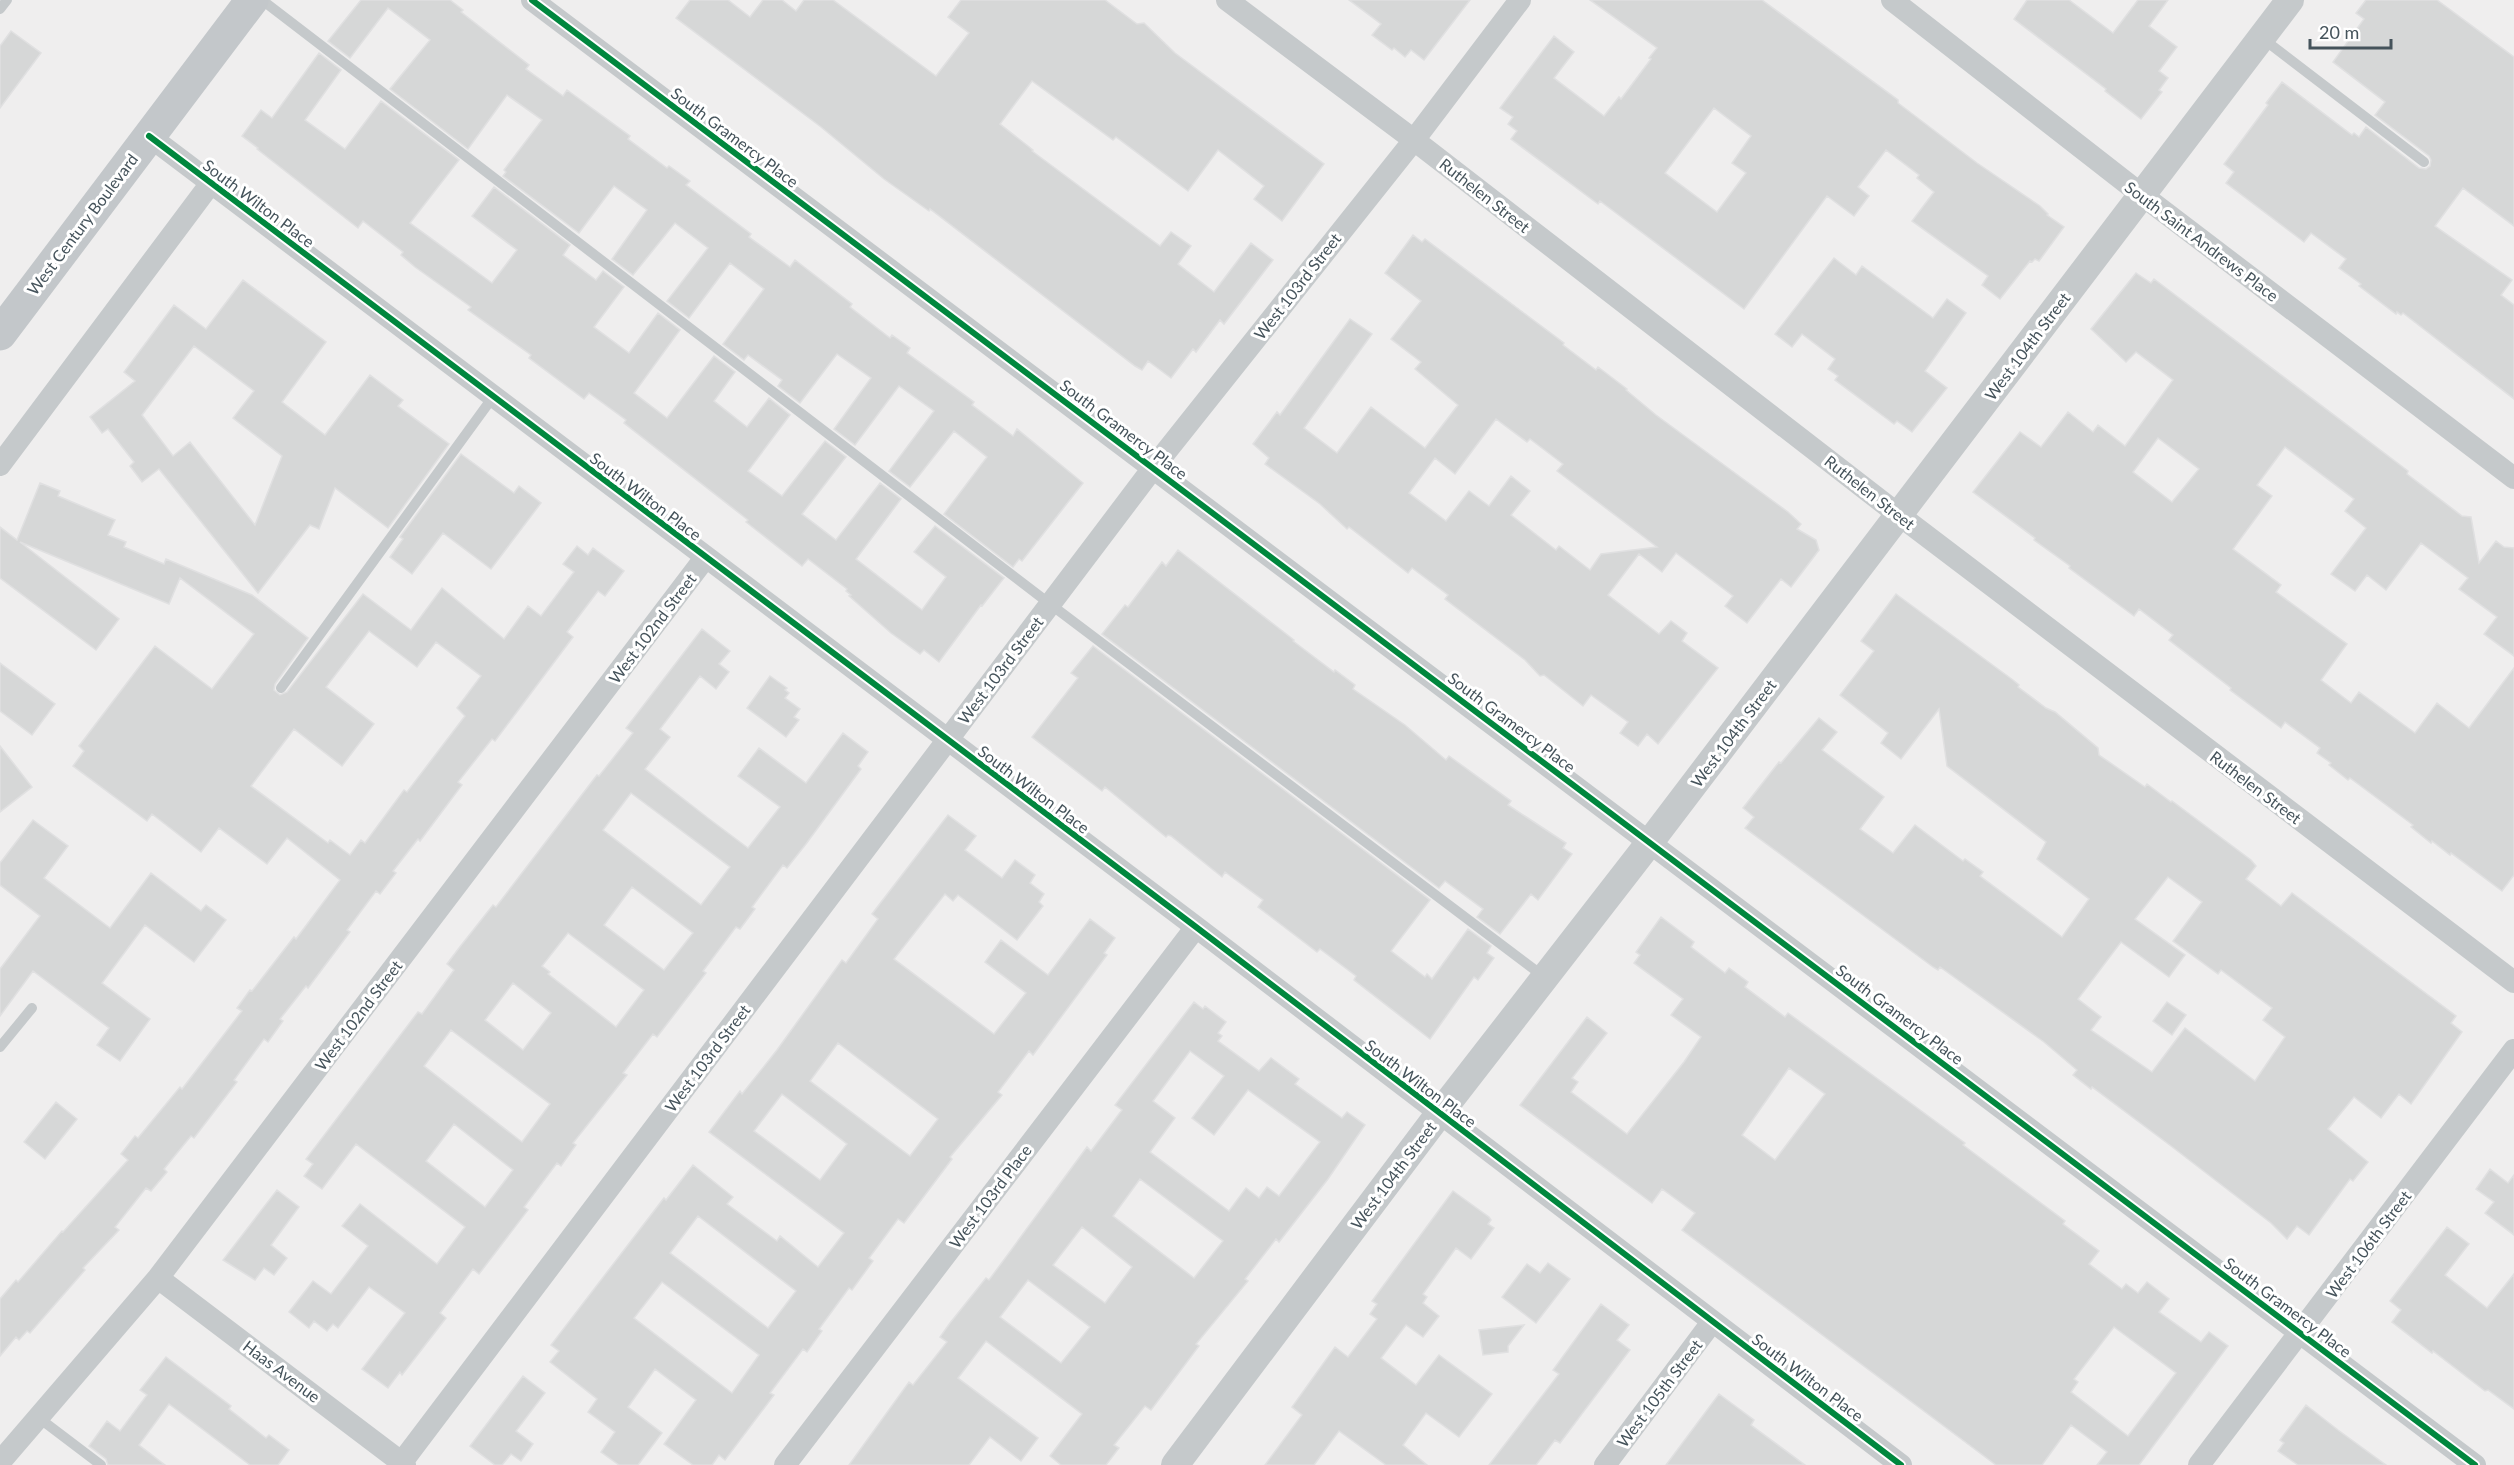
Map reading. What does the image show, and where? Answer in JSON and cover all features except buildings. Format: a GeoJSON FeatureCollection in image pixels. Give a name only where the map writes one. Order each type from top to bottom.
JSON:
{"type":"FeatureCollection","features":[{"type":"Feature","properties":{"kind":"main road","name":"West Century Boulevard"},"geometry":{"type":"LineString","coordinates":[[0,334],[252,0]]}},
{"type":"Feature","properties":{"kind":"street","name":"South Gramercy Place"},"geometry":{"type":"LineString","coordinates":[[531,0],[2475,1465]]}},
{"type":"Feature","properties":{"kind":"street","name":"Ruthelen Street"},"geometry":{"type":"LineString","coordinates":[[1227,0],[1414,140],[1899,515],[2514,982]]}},
{"type":"Feature","properties":{"kind":"street","name":"West 103rd Street"},"geometry":{"type":"LineString","coordinates":[[403,1464],[1153,468],[1414,140],[1520,0]]}},
{"type":"Feature","properties":{"kind":"street","name":"South Saint Andrews Place"},"geometry":{"type":"LineString","coordinates":[[1892,0],[2142,195],[2514,478]]}},
{"type":"Feature","properties":{"kind":"street","name":"West 104th Street"},"geometry":{"type":"LineString","coordinates":[[1175,1465],[1439,1114],[1650,842],[2290,0]]}},
{"type":"Feature","properties":{"kind":"street","name":"South Wilton Place"},"geometry":{"type":"LineString","coordinates":[[149,136],[946,741],[1196,927],[1901,1465]]}},
{"type":"Feature","properties":{"kind":"street"},"geometry":{"type":"LineString","coordinates":[[0,465],[211,183]]}},
{"type":"Feature","properties":{"kind":"street","name":"West 102nd Street"},"geometry":{"type":"LineString","coordinates":[[0,1462],[158,1278],[705,558]]}},
{"type":"Feature","properties":{"kind":"street","name":"West 103rd Place"},"geometry":{"type":"LineString","coordinates":[[785,1465],[1196,927]]}},
{"type":"Feature","properties":{"kind":"street","name":"West 106th Street"},"geometry":{"type":"LineString","coordinates":[[2199,1465],[2514,1050]]}},
{"type":"Feature","properties":{"kind":"street","name":"Haas Avenue"},"geometry":{"type":"LineString","coordinates":[[158,1278],[403,1464]]}},
{"type":"Feature","properties":{"kind":"street","name":"West 105th Street"},"geometry":{"type":"LineString","coordinates":[[1605,1465],[1712,1322]]}},
{"type":"Feature","properties":{"kind":"lane"},"geometry":{"type":"LineString","coordinates":[[0,9],[7,0]]}},
{"type":"Feature","properties":{"kind":"lane"},"geometry":{"type":"LineString","coordinates":[[262,0],[1050,604],[1545,977]]}},
{"type":"Feature","properties":{"kind":"lane"},"geometry":{"type":"LineString","coordinates":[[2261,38],[2424,162]]}},
{"type":"Feature","properties":{"kind":"lane"},"geometry":{"type":"LineString","coordinates":[[281,688],[493,397]]}},
{"type":"Feature","properties":{"kind":"lane"},"geometry":{"type":"LineString","coordinates":[[0,1047],[32,1008]]}},
{"type":"Feature","properties":{"kind":"lane"},"geometry":{"type":"LineString","coordinates":[[39,1418],[101,1465]]}},
{"type":"Feature","properties":{"kind":"cycle path"},"geometry":{"type":"LineString","coordinates":[[532,0],[2475,1465]]}},
{"type":"Feature","properties":{"kind":"cycle path"},"geometry":{"type":"LineString","coordinates":[[149,136],[1196,927],[1901,1465]]}}]}
